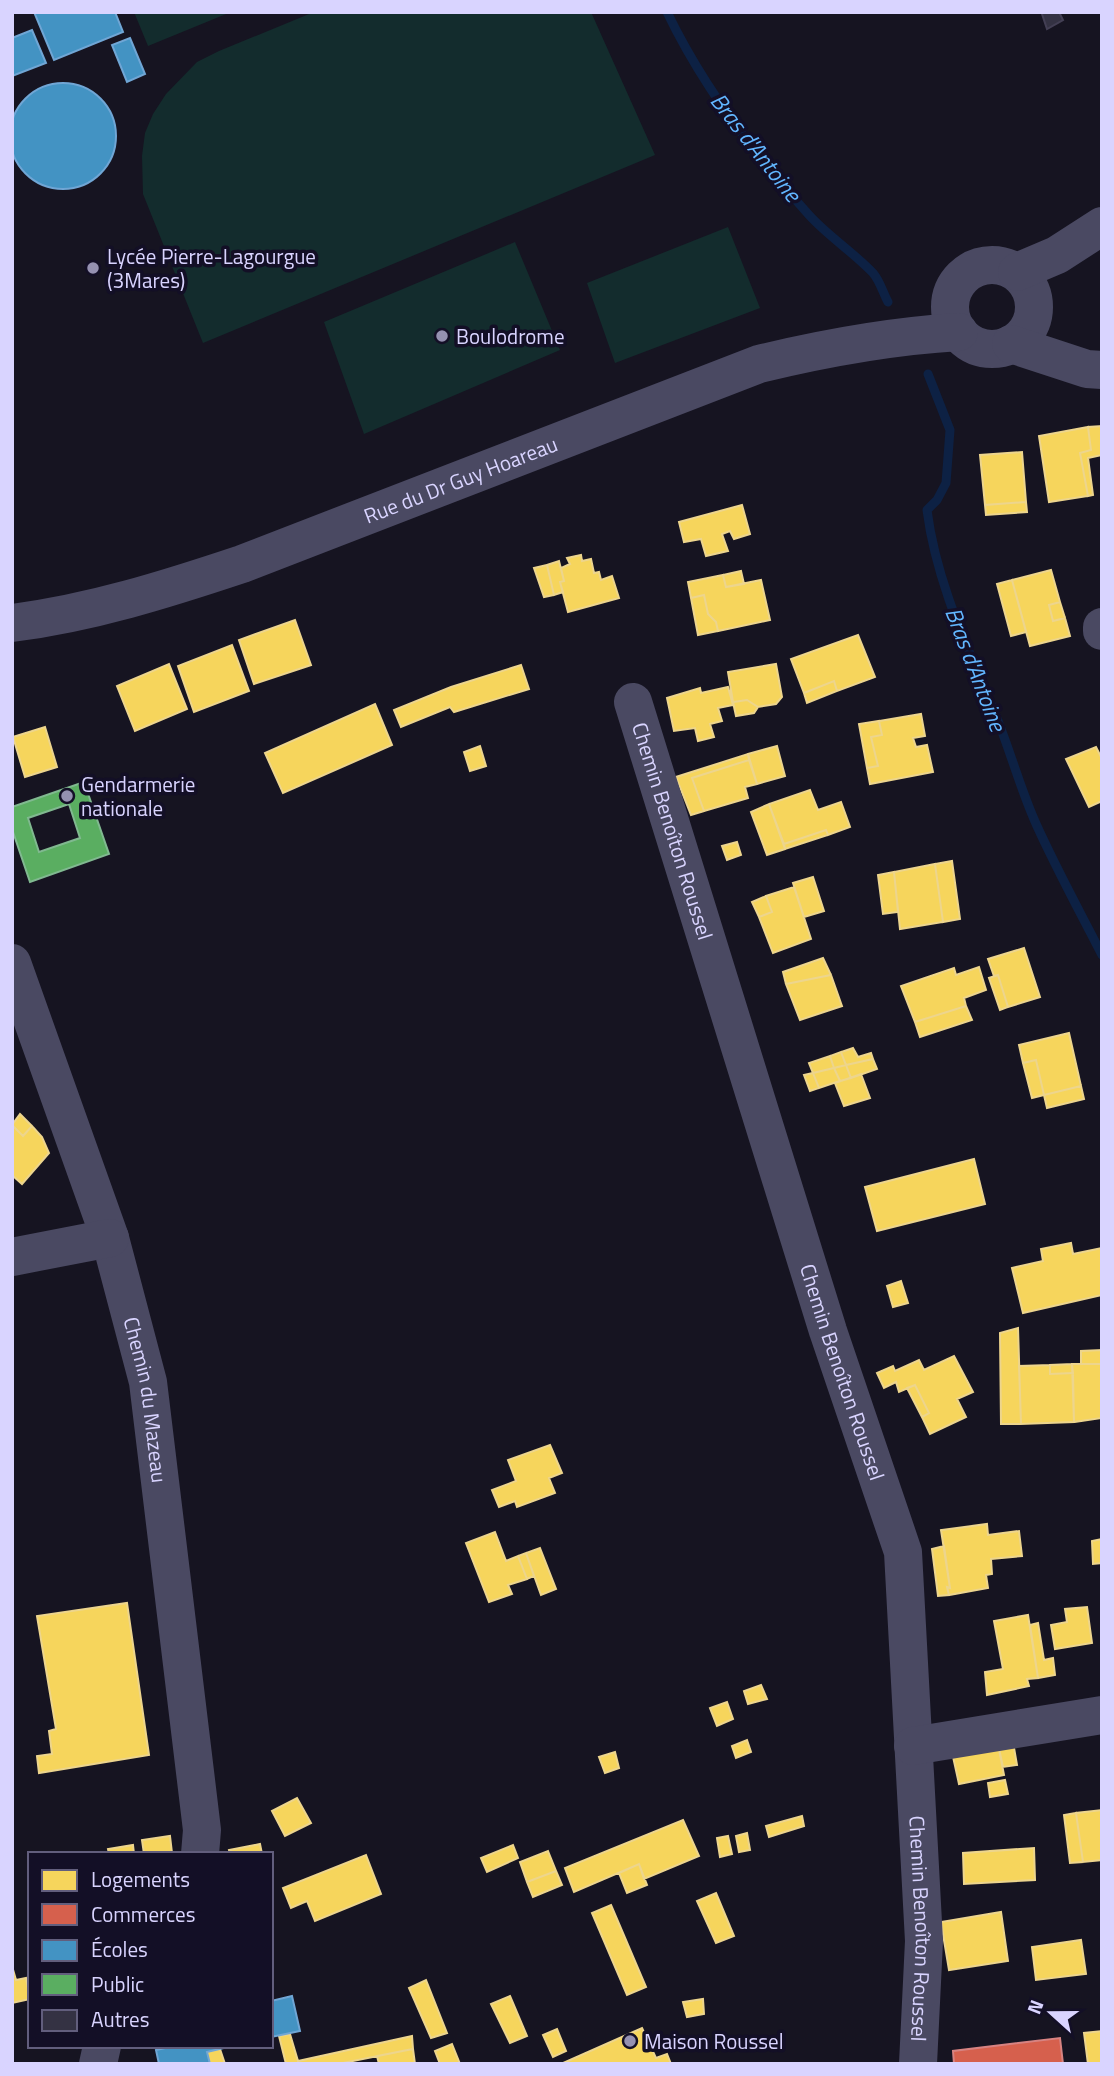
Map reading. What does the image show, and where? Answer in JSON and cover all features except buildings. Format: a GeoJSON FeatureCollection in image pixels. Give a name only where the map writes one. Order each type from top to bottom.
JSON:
{"type":"FeatureCollection","features":[{"type":"Feature","properties":{"kind":"street"},"geometry":{"type":"LineString","coordinates":[[1102,226],[1057,256],[1023,307],[1000,348],[988,349],[967,341],[954,321],[951,297],[956,284],[978,267],[991,264],[1005,266],[1023,307],[1063,360],[1087,369],[1102,370]]}},
{"type":"Feature","properties":{"kind":"street","name":"Rue du Dr Guy Hoareau"},"geometry":{"type":"LineString","coordinates":[[12,623],[48,619],[158,592],[242,564],[759,364],[816,350],[909,335],[954,321]]}},
{"type":"Feature","properties":{"kind":"street"},"geometry":{"type":"LineString","coordinates":[[12,630],[12,637]]}},
{"type":"Feature","properties":{"kind":"street","name":"Chemin Benoîton Roussel"},"geometry":{"type":"LineString","coordinates":[[633,702],[828,1331],[903,1552],[924,1941],[918,2064]]}},
{"type":"Feature","properties":{"kind":"street","name":"Chemin du Mazeau"},"geometry":{"type":"LineString","coordinates":[[12,963],[110,1238],[148,1382],[202,1830],[200,1852]]}},
{"type":"Feature","properties":{"kind":"street"},"geometry":{"type":"LineString","coordinates":[[12,1257],[110,1238]]}},
{"type":"Feature","properties":{"kind":"street"},"geometry":{"type":"LineString","coordinates":[[913,1746],[1102,1715]]}},
{"type":"Feature","properties":{"kind":"green space"},"geometry":{"type":"Polygon","coordinates":[[[134,12],[231,12],[148,46],[134,12]]]}},
{"type":"Feature","properties":{"kind":"green space"},"geometry":{"type":"Polygon","coordinates":[[[314,12],[591,12],[655,155],[203,343],[143,194],[142,156],[145,133],[166,94],[197,62],[314,12]]]}},
{"type":"Feature","properties":{"kind":"green space"},"geometry":{"type":"Polygon","coordinates":[[[728,227],[760,308],[615,363],[587,283],[728,227]]]}},
{"type":"Feature","properties":{"kind":"green space","name":"Boulodrome"},"geometry":{"type":"Polygon","coordinates":[[[515,242],[560,350],[364,434],[324,322],[515,242]]]}},
{"type":"Feature","properties":{"kind":"waterway","name":"Bras d'Antoine"},"geometry":{"type":"LineString","coordinates":[[667,12],[713,93],[749,144],[809,215],[873,273],[888,302]]}},
{"type":"Feature","properties":{"kind":"waterway","name":"Bras d'Antoine"},"geometry":{"type":"LineString","coordinates":[[928,374],[950,430],[946,483],[937,500],[927,510],[937,562],[963,638],[1000,725],[1031,812],[1102,955]]}},
{"type":"Feature","properties":{"kind":"place","name":"Lycée Pierre-Lagourgue (3Mares)"},"geometry":{"type":"Point","coordinates":[93,268]}},
{"type":"Feature","properties":{"kind":"place","name":"Boulodrome"},"geometry":{"type":"Point","coordinates":[442,336]}},
{"type":"Feature","properties":{"kind":"place","name":"Gendarmerie nationale"},"geometry":{"type":"Point","coordinates":[67,796]}},
{"type":"Feature","properties":{"kind":"place","name":"Maison Roussel"},"geometry":{"type":"Point","coordinates":[630,2041]}}]}
